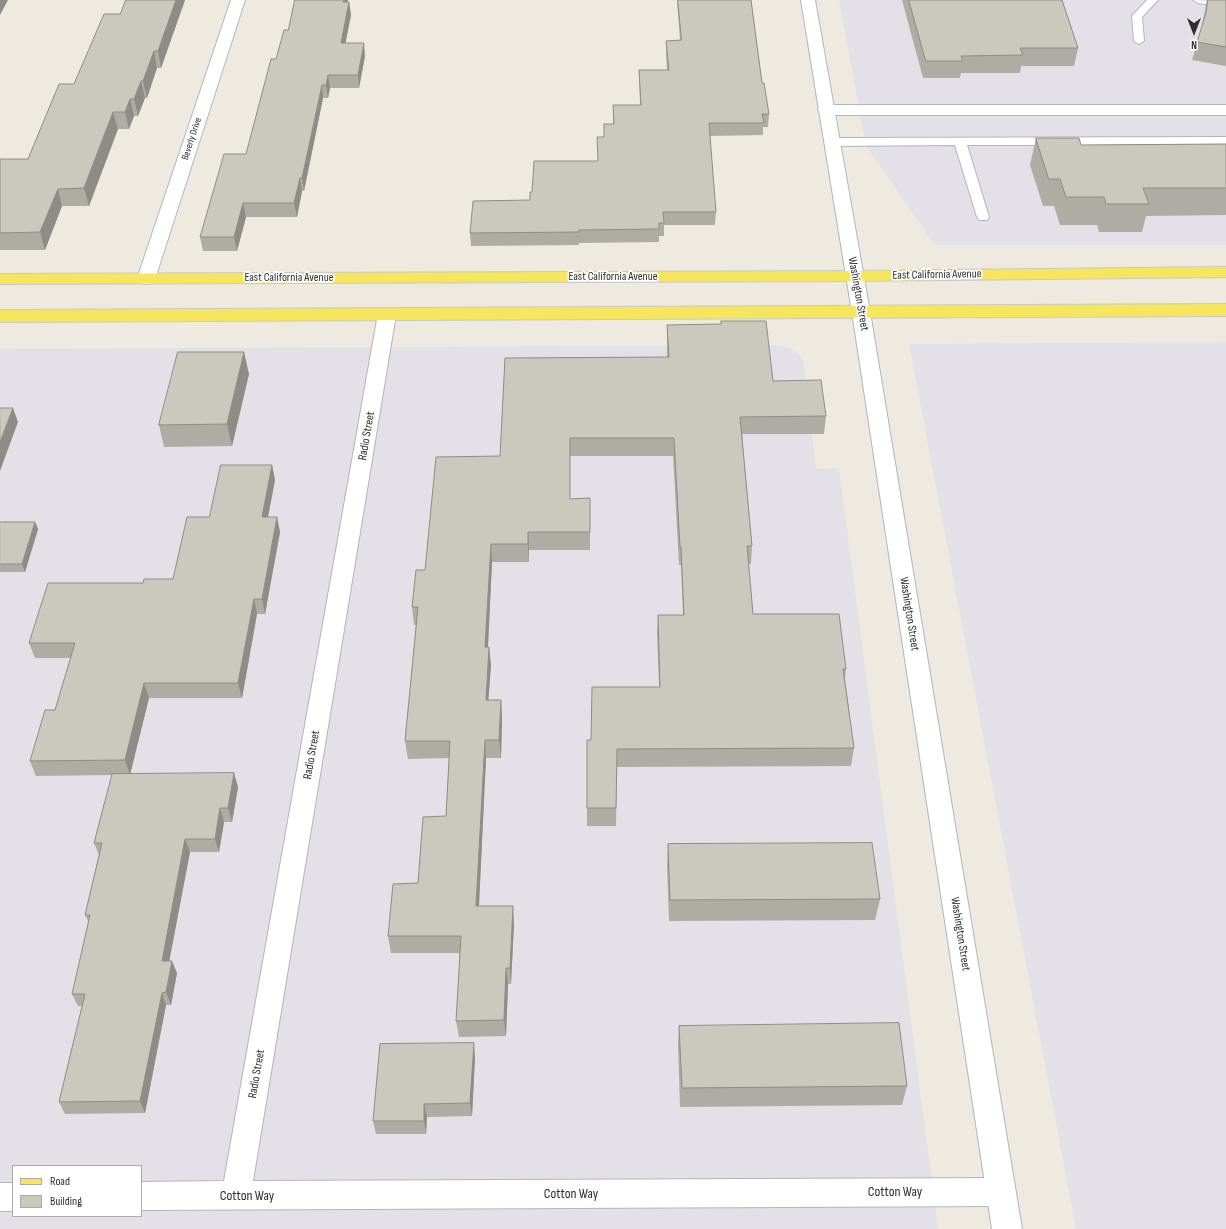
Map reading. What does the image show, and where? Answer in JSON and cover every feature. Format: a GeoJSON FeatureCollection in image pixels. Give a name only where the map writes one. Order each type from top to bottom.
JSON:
{"type":"FeatureCollection","features":[{"type":"Feature","properties":{"kind":"main road","name":"East California Avenue"},"geometry":{"type":"LineString","coordinates":[[0,279],[854,276],[1226,272]]}},
{"type":"Feature","properties":{"kind":"main road"},"geometry":{"type":"LineString","coordinates":[[0,316],[1226,310]]}},
{"type":"Feature","properties":{"kind":"street","name":"Beverly Drive"},"geometry":{"type":"LineString","coordinates":[[146,279],[238,0]]}},
{"type":"Feature","properties":{"kind":"street","name":"Washington Street"},"geometry":{"type":"LineString","coordinates":[[808,0],[861,312],[1007,1229]]}},
{"type":"Feature","properties":{"kind":"street"},"geometry":{"type":"LineString","coordinates":[[826,110],[1226,110]]}},
{"type":"Feature","properties":{"kind":"street","name":"Radio Street"},"geometry":{"type":"LineString","coordinates":[[236,1196],[388,314]]}},
{"type":"Feature","properties":{"kind":"street","name":"Cotton Way"},"geometry":{"type":"LineString","coordinates":[[142,1196],[1001,1192]]}},
{"type":"Feature","properties":{"kind":"street"},"geometry":{"type":"LineString","coordinates":[[0,1197],[12,1197]]}},
{"type":"Feature","properties":{"kind":"lane"},"geometry":{"type":"LineString","coordinates":[[1139,40],[1137,16],[1153,0]]}},
{"type":"Feature","properties":{"kind":"lane"},"geometry":{"type":"LineString","coordinates":[[1198,0],[1226,4]]}},
{"type":"Feature","properties":{"kind":"lane"},"geometry":{"type":"LineString","coordinates":[[832,142],[1226,140]]}},
{"type":"Feature","properties":{"kind":"lane"},"geometry":{"type":"LineString","coordinates":[[960,142],[983,217]]}},
{"type":"Feature","properties":{"kind":"shaded area"},"geometry":{"type":"Polygon","coordinates":[[[839,0],[1226,0],[1226,245],[935,245],[866,146],[839,0]]]}},
{"type":"Feature","properties":{"kind":"shaded area"},"geometry":{"type":"Polygon","coordinates":[[[1226,342],[1226,1229],[1076,1229],[909,344],[1226,342]]]}},
{"type":"Feature","properties":{"kind":"shaded area"},"geometry":{"type":"Polygon","coordinates":[[[772,345],[792,349],[799,354],[803,361],[816,469],[839,468],[938,1229],[0,1229],[0,349],[772,345]]]}},
{"type":"Feature","properties":{"kind":"building"},"geometry":{"type":"Polygon","coordinates":[[[126,0],[176,0],[158,51],[154,51],[143,81],[141,81],[134,99],[130,99],[125,112],[113,112],[84,188],[58,189],[40,232],[0,233],[0,159],[28,159],[59,84],[74,84],[104,14],[120,14],[126,0]]]}},
{"type":"Feature","properties":{"kind":"building"},"geometry":{"type":"Polygon","coordinates":[[[295,0],[344,0],[343,2],[349,2],[341,43],[364,43],[358,75],[328,75],[326,85],[322,85],[302,178],[300,178],[294,203],[243,203],[234,237],[200,237],[224,154],[246,154],[271,59],[276,59],[284,30],[288,30],[295,0]]]}},
{"type":"Feature","properties":{"kind":"building"},"geometry":{"type":"Polygon","coordinates":[[[678,0],[751,0],[762,83],[764,83],[769,114],[762,114],[764,123],[709,123],[716,212],[663,212],[664,223],[659,223],[659,229],[579,230],[579,232],[470,233],[473,201],[530,200],[534,161],[598,161],[597,137],[604,137],[604,124],[614,124],[613,105],[641,105],[639,70],[669,70],[666,41],[681,40],[678,0]]]}},
{"type":"Feature","properties":{"kind":"building"},"geometry":{"type":"Polygon","coordinates":[[[909,0],[1062,0],[1078,48],[1020,48],[1023,55],[961,56],[963,61],[926,61],[909,0]]]}},
{"type":"Feature","properties":{"kind":"building"},"geometry":{"type":"Polygon","coordinates":[[[1208,0],[1226,0],[1226,47],[1197,42],[1206,13],[1208,0]]]}},
{"type":"Feature","properties":{"kind":"building"},"geometry":{"type":"Polygon","coordinates":[[[1036,138],[1079,138],[1081,145],[1226,144],[1226,188],[1143,188],[1149,204],[1106,204],[1104,197],[1066,197],[1060,179],[1049,179],[1036,138]]]}},
{"type":"Feature","properties":{"kind":"building"},"geometry":{"type":"Polygon","coordinates":[[[721,321],[766,321],[773,381],[821,380],[826,416],[740,417],[752,546],[747,546],[753,614],[839,614],[846,669],[843,669],[854,748],[617,749],[616,808],[587,808],[587,740],[591,740],[592,687],[660,687],[658,615],[684,615],[681,547],[674,438],[570,438],[570,499],[590,498],[590,532],[528,532],[528,544],[491,544],[485,647],[489,647],[486,700],[501,700],[499,740],[485,740],[476,906],[513,906],[510,968],[506,968],[504,1020],[456,1021],[461,936],[388,936],[393,884],[418,883],[423,817],[446,816],[450,741],[405,741],[418,607],[412,607],[416,570],[425,570],[436,457],[500,456],[505,358],[669,357],[667,325],[721,324],[721,321]]]}},
{"type":"Feature","properties":{"kind":"building"},"geometry":{"type":"Polygon","coordinates":[[[178,352],[244,352],[227,424],[159,425],[178,352]]]}},
{"type":"Feature","properties":{"kind":"building"},"geometry":{"type":"Polygon","coordinates":[[[0,408],[13,408],[0,442],[0,408]]]}},
{"type":"Feature","properties":{"kind":"building"},"geometry":{"type":"Polygon","coordinates":[[[221,465],[272,465],[262,517],[277,517],[262,599],[254,599],[238,683],[144,683],[125,760],[30,761],[45,710],[55,710],[75,643],[29,643],[48,583],[143,583],[144,579],[173,579],[187,517],[209,517],[221,465]]]}},
{"type":"Feature","properties":{"kind":"building"},"geometry":{"type":"Polygon","coordinates":[[[0,522],[35,522],[22,564],[0,564],[0,522]]]}},
{"type":"Feature","properties":{"kind":"building"},"geometry":{"type":"Polygon","coordinates":[[[234,773],[228,808],[220,808],[215,839],[185,839],[162,961],[172,961],[166,992],[162,993],[140,1101],[59,1102],[85,994],[72,994],[90,915],[85,915],[102,843],[94,843],[112,774],[234,773]]]}},
{"type":"Feature","properties":{"kind":"building"},"geometry":{"type":"Polygon","coordinates":[[[872,843],[880,899],[670,900],[668,844],[872,843]]]}},
{"type":"Feature","properties":{"kind":"building"},"geometry":{"type":"Polygon","coordinates":[[[899,1023],[907,1086],[682,1088],[679,1026],[899,1023]]]}},
{"type":"Feature","properties":{"kind":"building"},"geometry":{"type":"Polygon","coordinates":[[[474,1043],[470,1103],[424,1104],[424,1121],[373,1121],[380,1044],[474,1043]]]}}]}
